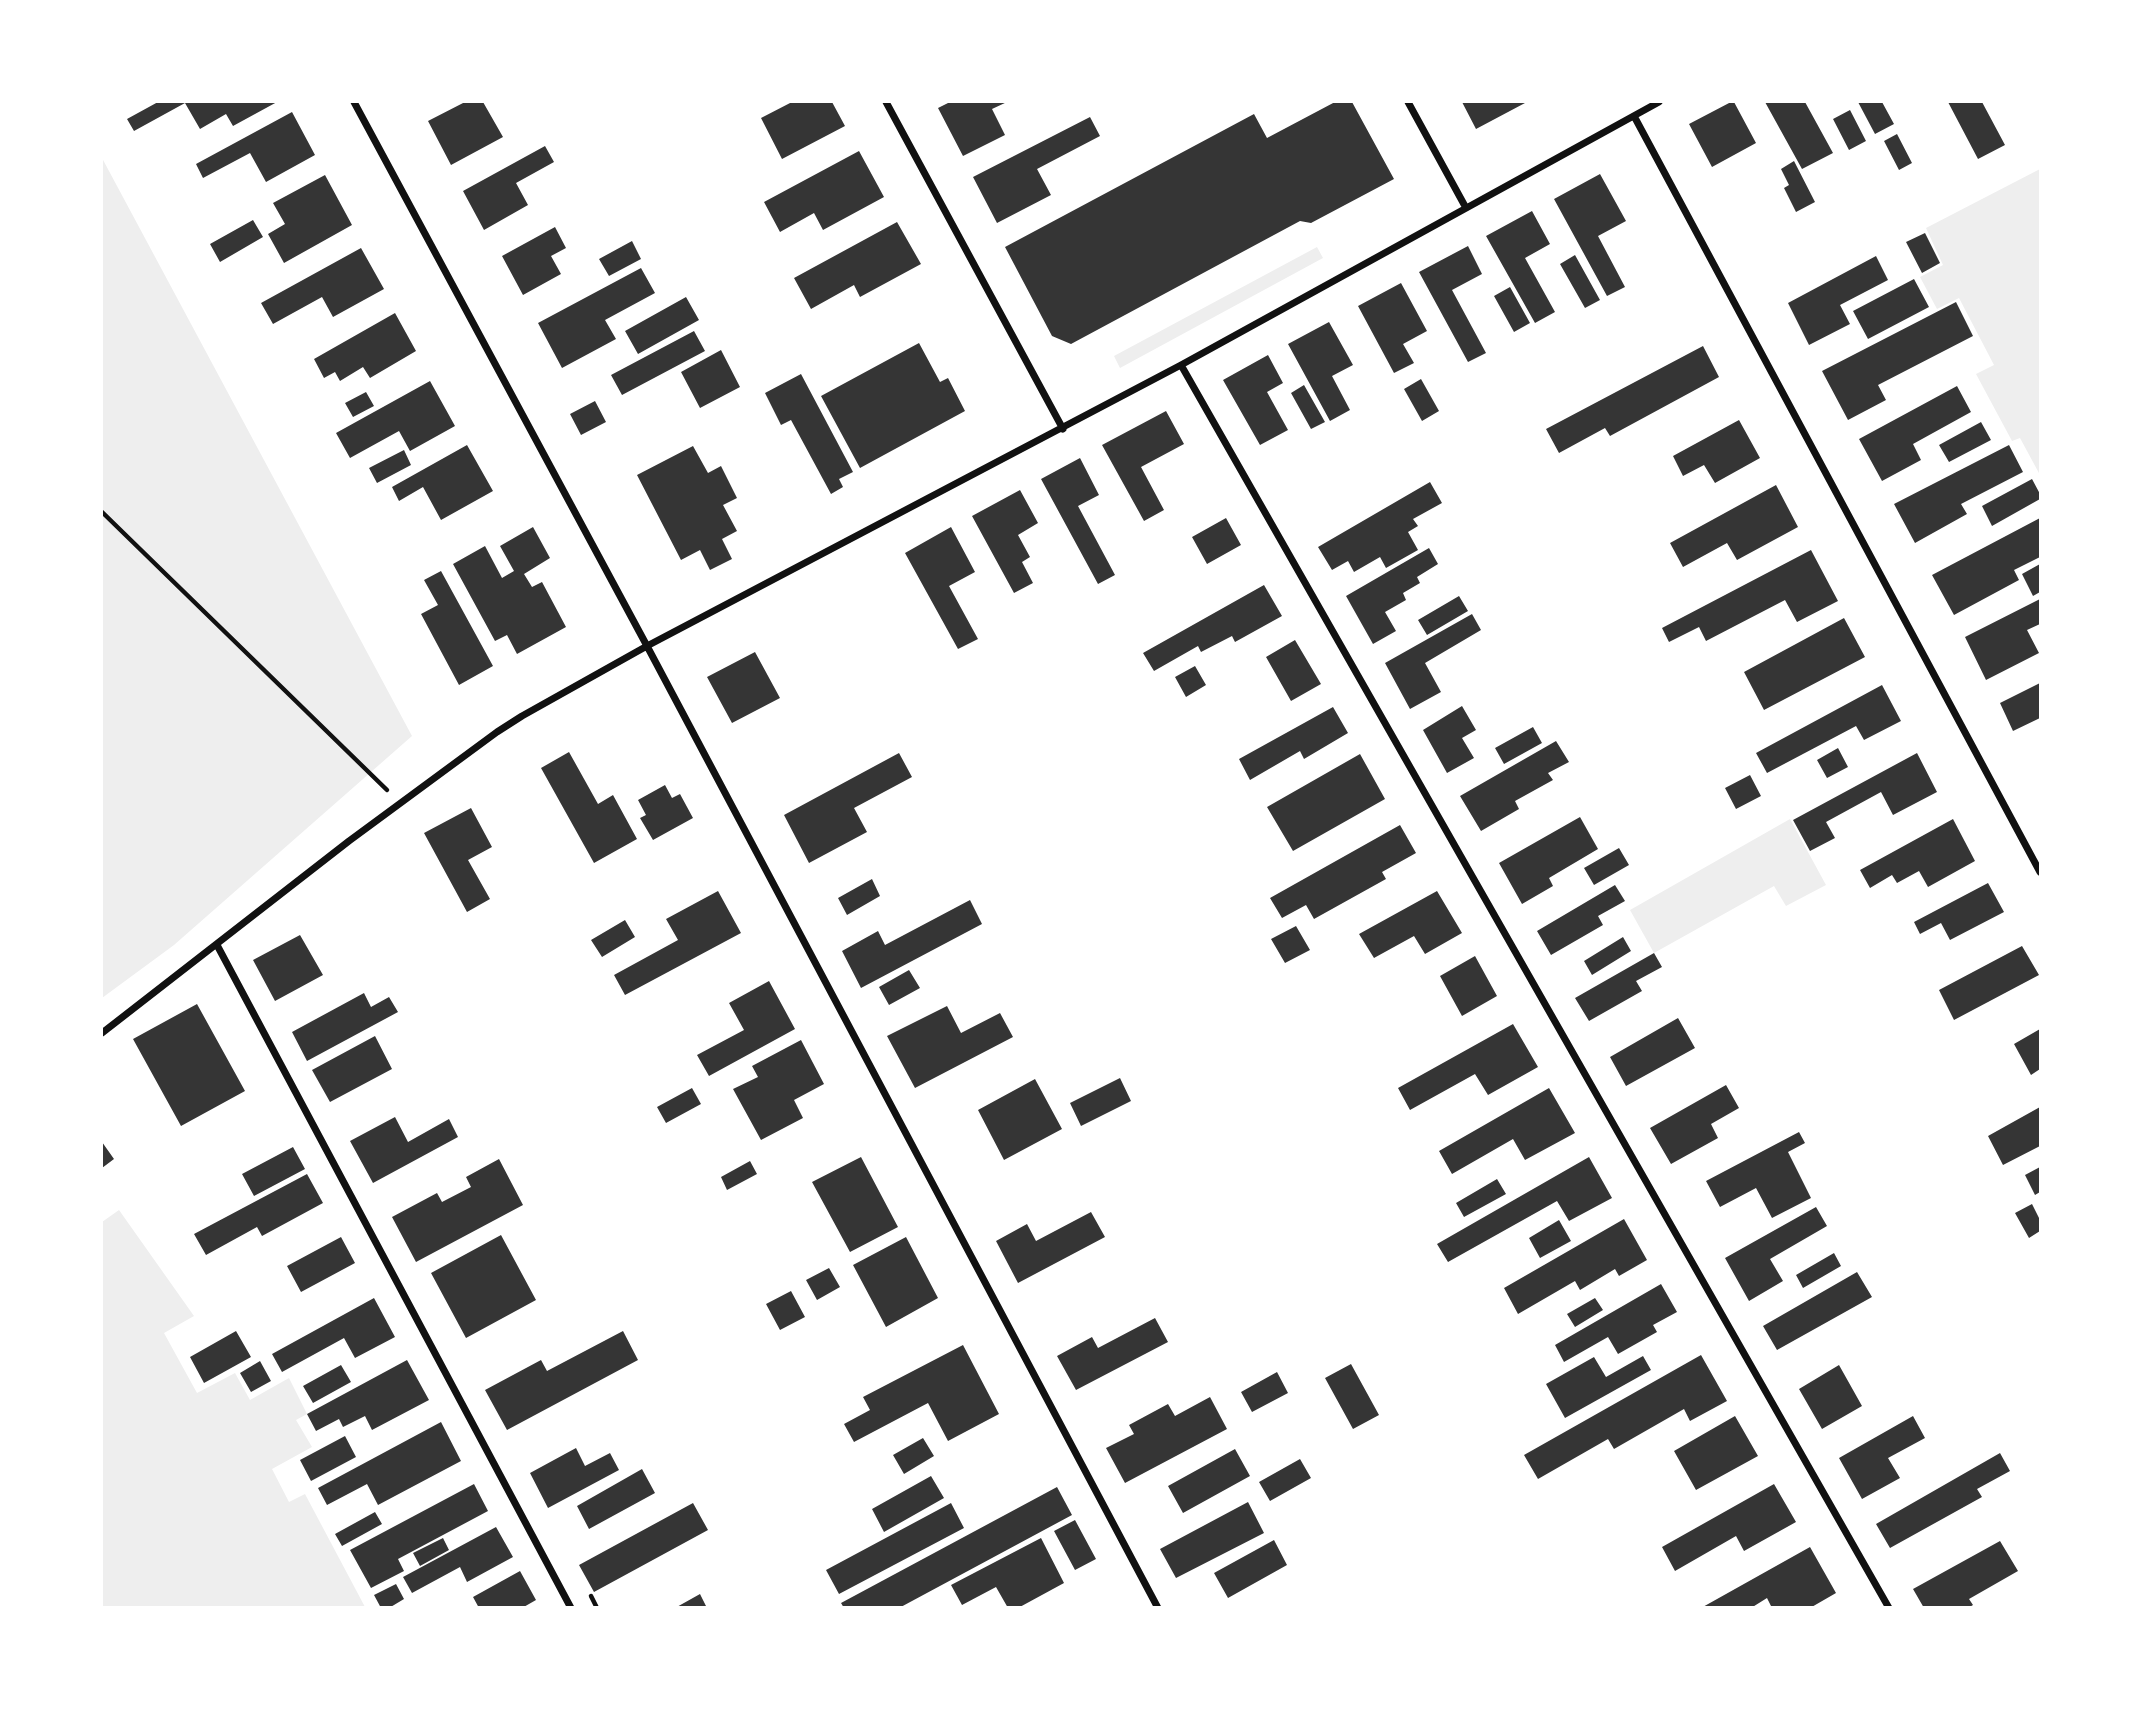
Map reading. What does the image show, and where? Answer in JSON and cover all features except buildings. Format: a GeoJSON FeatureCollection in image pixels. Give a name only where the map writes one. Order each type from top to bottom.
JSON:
{"type":"FeatureCollection","features":[{"type":"Feature","properties":{"kind":"street"},"geometry":{"type":"LineString","coordinates":[[354,102],[647,646],[1157,1608]]}},
{"type":"Feature","properties":{"kind":"street"},"geometry":{"type":"LineString","coordinates":[[886,102],[1063,429]]}},
{"type":"Feature","properties":{"kind":"street"},"geometry":{"type":"LineString","coordinates":[[1408,102],[1466,208]]}},
{"type":"Feature","properties":{"kind":"street"},"geometry":{"type":"LineString","coordinates":[[102,1033],[400,803],[497,732],[647,646],[1063,429],[1659,102]]}},
{"type":"Feature","properties":{"kind":"street"},"geometry":{"type":"LineString","coordinates":[[1634,116],[2040,872]]}},
{"type":"Feature","properties":{"kind":"street"},"geometry":{"type":"LineString","coordinates":[[1181,365],[1889,1608]]}},
{"type":"Feature","properties":{"kind":"street"},"geometry":{"type":"LineString","coordinates":[[218,945],[571,1608]]}},
{"type":"Feature","properties":{"kind":"path"},"geometry":{"type":"LineString","coordinates":[[102,512],[400,803]]}},
{"type":"Feature","properties":{"kind":"shaded area"},"geometry":{"type":"Polygon","coordinates":[[[102,158],[412,736],[174,945],[102,998],[102,158]]]}},
{"type":"Feature","properties":{"kind":"shaded area"},"geometry":{"type":"Polygon","coordinates":[[[2040,169],[2040,475],[2020,438],[2012,441],[1976,374],[1994,365],[1959,298],[1937,309],[1920,277],[1943,265],[1926,228],[2040,169]]]}},
{"type":"Feature","properties":{"kind":"shaded area"},"geometry":{"type":"Polygon","coordinates":[[[1317,247],[1323,258],[1120,368],[1114,356],[1317,247]]]}},
{"type":"Feature","properties":{"kind":"shaded area"},"geometry":{"type":"Polygon","coordinates":[[[1790,819],[1826,885],[1786,906],[1774,886],[1654,953],[1630,910],[1790,819]]]}},
{"type":"Feature","properties":{"kind":"shaded area"},"geometry":{"type":"Polygon","coordinates":[[[119,1210],[194,1316],[164,1333],[197,1393],[235,1373],[250,1400],[289,1378],[307,1414],[296,1420],[312,1447],[272,1469],[289,1502],[305,1494],[365,1607],[102,1607],[102,1222],[119,1210]]]}}]}
